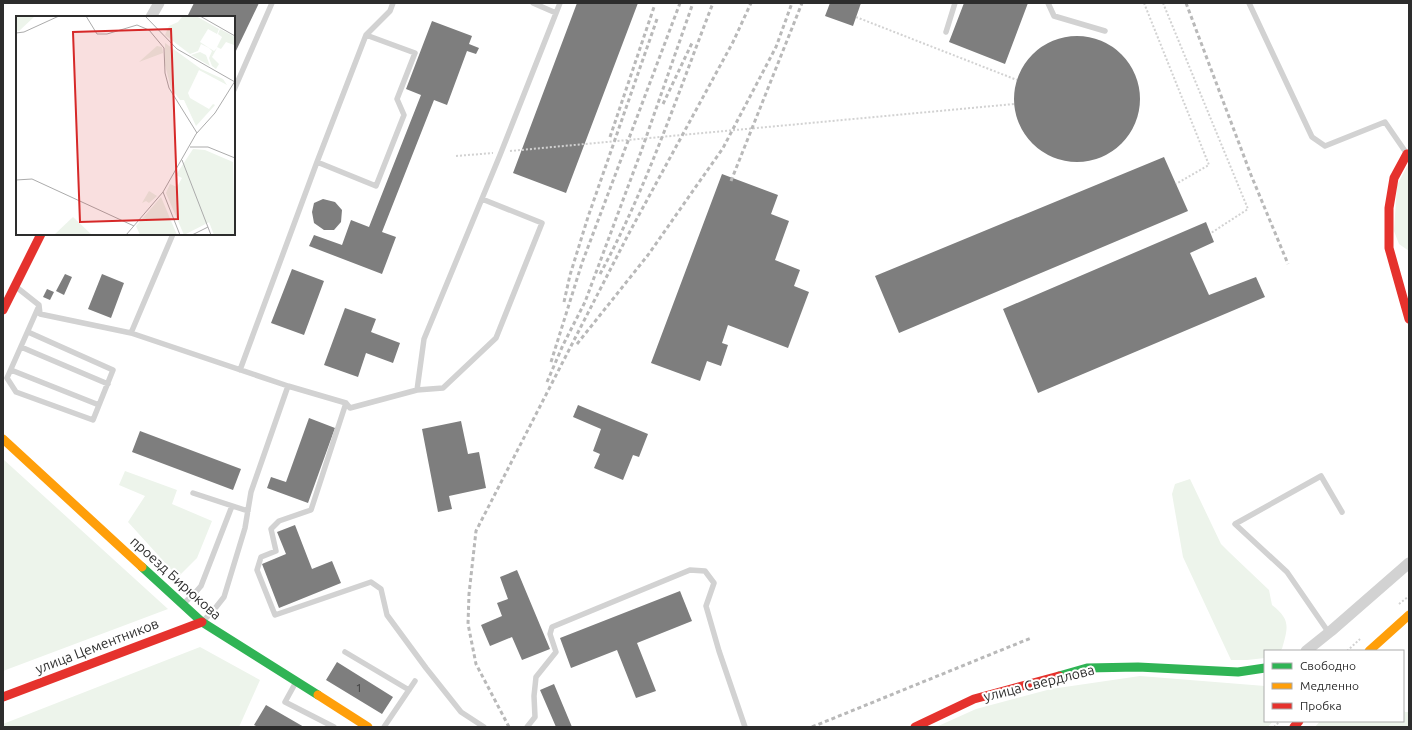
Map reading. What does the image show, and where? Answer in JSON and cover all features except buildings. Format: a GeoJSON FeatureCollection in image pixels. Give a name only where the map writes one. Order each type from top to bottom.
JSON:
{"type":"FeatureCollection","features":[{"type":"Feature","properties":{"kind":"street"},"geometry":{"type":"LineString","coordinates":[[152,16],[159,3]]}},
{"type":"Feature","properties":{"kind":"street"},"geometry":{"type":"LineString","coordinates":[[1408,154],[1394,178],[1390,208],[1389,248],[1409,319]]}},
{"type":"Feature","properties":{"kind":"street"},"geometry":{"type":"LineString","coordinates":[[3,310],[40,235]]}},
{"type":"Feature","properties":{"kind":"street","name":"проезд Бирюкова"},"geometry":{"type":"LineString","coordinates":[[3,439],[202,622],[353,720],[368,727]]}},
{"type":"Feature","properties":{"kind":"street"},"geometry":{"type":"LineString","coordinates":[[1307,650],[1409,563]]}},
{"type":"Feature","properties":{"kind":"street"},"geometry":{"type":"LineString","coordinates":[[1370,650],[1409,615]]}},
{"type":"Feature","properties":{"kind":"street","name":"улица Цементников"},"geometry":{"type":"LineString","coordinates":[[3,697],[202,622]]}},
{"type":"Feature","properties":{"kind":"street","name":"улица Свердлова"},"geometry":{"type":"LineString","coordinates":[[915,727],[974,699],[1087,668],[1138,667],[1238,672],[1264,668]]}},
{"type":"Feature","properties":{"kind":"lane"},"geometry":{"type":"LineString","coordinates":[[235,88],[272,3]]}},
{"type":"Feature","properties":{"kind":"lane"},"geometry":{"type":"LineString","coordinates":[[240,370],[366,35],[390,11],[393,3]]}},
{"type":"Feature","properties":{"kind":"lane"},"geometry":{"type":"LineString","coordinates":[[533,3],[556,13]]}},
{"type":"Feature","properties":{"kind":"lane"},"geometry":{"type":"LineString","coordinates":[[416,390],[424,339],[482,199],[560,3]]}},
{"type":"Feature","properties":{"kind":"lane"},"geometry":{"type":"LineString","coordinates":[[946,32],[955,3]]}},
{"type":"Feature","properties":{"kind":"lane"},"geometry":{"type":"LineString","coordinates":[[1048,3],[1054,16],[1105,31]]}},
{"type":"Feature","properties":{"kind":"lane"},"geometry":{"type":"LineString","coordinates":[[1249,3],[1312,137],[1325,146],[1385,122],[1408,154]]}},
{"type":"Feature","properties":{"kind":"lane"},"geometry":{"type":"LineString","coordinates":[[317,162],[376,186],[404,115],[397,99],[415,53],[366,35]]}},
{"type":"Feature","properties":{"kind":"lane"},"geometry":{"type":"LineString","coordinates":[[15,286],[39,305],[40,314],[130,333],[288,386],[346,403],[350,408],[416,390],[443,388],[496,338],[542,223],[482,199]]}},
{"type":"Feature","properties":{"kind":"lane"},"geometry":{"type":"LineString","coordinates":[[130,333],[173,235]]}},
{"type":"Feature","properties":{"kind":"lane"},"geometry":{"type":"LineString","coordinates":[[28,332],[113,370],[93,420],[16,392],[7,378],[39,305]]}},
{"type":"Feature","properties":{"kind":"lane"},"geometry":{"type":"LineString","coordinates":[[21,347],[108,384]]}},
{"type":"Feature","properties":{"kind":"lane"},"geometry":{"type":"LineString","coordinates":[[11,370],[99,405]]}},
{"type":"Feature","properties":{"kind":"lane"},"geometry":{"type":"LineString","coordinates":[[202,622],[213,612],[224,597],[245,528],[251,492],[288,386]]}},
{"type":"Feature","properties":{"kind":"lane"},"geometry":{"type":"LineString","coordinates":[[346,403],[311,510],[279,521],[270,529],[276,551],[261,557],[257,570],[275,615],[371,582],[381,589],[387,615],[426,668],[461,712],[484,727]]}},
{"type":"Feature","properties":{"kind":"lane"},"geometry":{"type":"LineString","coordinates":[[1329,633],[1287,572],[1235,524],[1321,476],[1342,512]]}},
{"type":"Feature","properties":{"kind":"lane"},"geometry":{"type":"LineString","coordinates":[[193,493],[248,511]]}},
{"type":"Feature","properties":{"kind":"lane"},"geometry":{"type":"LineString","coordinates":[[182,605],[201,586],[232,506]]}},
{"type":"Feature","properties":{"kind":"lane"},"geometry":{"type":"LineString","coordinates":[[527,727],[535,717],[534,696],[536,677],[556,652],[550,634],[552,626],[690,570],[705,571],[714,583],[706,606],[719,651],[745,727]]}},
{"type":"Feature","properties":{"kind":"lane"},"geometry":{"type":"LineString","coordinates":[[345,652],[408,690]]}},
{"type":"Feature","properties":{"kind":"lane"},"geometry":{"type":"LineString","coordinates":[[384,727],[415,681]]}},
{"type":"Feature","properties":{"kind":"lane"},"geometry":{"type":"LineString","coordinates":[[296,682],[285,702],[334,727]]}},
{"type":"Feature","properties":{"kind":"path"},"geometry":{"type":"LineString","coordinates":[[1144,3],[1209,166],[1176,184]]}},
{"type":"Feature","properties":{"kind":"path"},"geometry":{"type":"LineString","coordinates":[[1163,3],[1248,209],[1211,233]]}},
{"type":"Feature","properties":{"kind":"path"},"geometry":{"type":"LineString","coordinates":[[856,17],[1017,80]]}},
{"type":"Feature","properties":{"kind":"path"},"geometry":{"type":"LineString","coordinates":[[504,152],[1014,104]]}},
{"type":"Feature","properties":{"kind":"path"},"geometry":{"type":"LineString","coordinates":[[456,156],[496,152]]}},
{"type":"Feature","properties":{"kind":"shaded area"},"geometry":{"type":"Polygon","coordinates":[[[1409,163],[1409,251],[1399,244],[1394,231],[1397,185],[1409,163]]]}},
{"type":"Feature","properties":{"kind":"shaded area"},"geometry":{"type":"Polygon","coordinates":[[[3,459],[168,609],[3,671],[3,459]]]}},
{"type":"Feature","properties":{"kind":"shaded area"},"geometry":{"type":"Polygon","coordinates":[[[125,471],[177,490],[172,504],[212,521],[197,558],[178,577],[128,522],[145,496],[119,485],[125,471]]]}},
{"type":"Feature","properties":{"kind":"shaded area"},"geometry":{"type":"Polygon","coordinates":[[[1190,479],[1221,544],[1269,590],[1272,605],[1282,615],[1286,624],[1286,635],[1280,650],[1264,650],[1264,658],[1231,660],[1183,557],[1172,494],[1175,484],[1190,479]]]}},
{"type":"Feature","properties":{"kind":"shaded area"},"geometry":{"type":"Polygon","coordinates":[[[200,647],[260,680],[239,727],[3,727],[3,724],[200,647]]]}},
{"type":"Feature","properties":{"kind":"shaded area"},"geometry":{"type":"Polygon","coordinates":[[[1140,676],[1264,686],[1264,722],[1272,722],[1268,727],[936,727],[976,709],[1051,689],[1140,676]]]}},
{"type":"Feature","properties":{"kind":"shaded area"},"geometry":{"type":"Polygon","coordinates":[[[1404,710],[1405,712],[1409,712],[1409,727],[1315,727],[1319,722],[1404,722],[1404,710]]]}},
{"type":"Feature","properties":{"kind":"railway"},"geometry":{"type":"LineString","coordinates":[[551,362],[582,263],[680,3]]}},
{"type":"Feature","properties":{"kind":"railway"},"geometry":{"type":"LineString","coordinates":[[547,382],[563,345],[585,302],[642,149],[693,3]]}},
{"type":"Feature","properties":{"kind":"railway"},"geometry":{"type":"LineString","coordinates":[[600,274],[617,242],[647,175],[713,3]]}},
{"type":"Feature","properties":{"kind":"railway"},"geometry":{"type":"LineString","coordinates":[[509,727],[476,664],[468,624],[469,594],[476,531],[628,235],[733,42],[751,3]]}},
{"type":"Feature","properties":{"kind":"railway"},"geometry":{"type":"LineString","coordinates":[[577,344],[648,255],[723,148],[776,47],[792,3]]}},
{"type":"Feature","properties":{"kind":"railway"},"geometry":{"type":"LineString","coordinates":[[731,181],[802,3]]}},
{"type":"Feature","properties":{"kind":"railway"},"geometry":{"type":"LineString","coordinates":[[1186,3],[1251,175],[1288,264]]}},
{"type":"Feature","properties":{"kind":"railway"},"geometry":{"type":"LineString","coordinates":[[610,137],[654,7]]}},
{"type":"Feature","properties":{"kind":"railway"},"geometry":{"type":"LineString","coordinates":[[564,302],[570,275],[588,217],[657,19]]}},
{"type":"Feature","properties":{"kind":"railway"},"geometry":{"type":"LineString","coordinates":[[663,104],[692,43]]}},
{"type":"Feature","properties":{"kind":"railway"},"geometry":{"type":"LineString","coordinates":[[812,727],[1031,638]]}},
{"type":"Feature","properties":{"kind":"traffic: fast"},"geometry":{"type":"LineString","coordinates":[[142,567],[202,622],[318,695]]}},
{"type":"Feature","properties":{"kind":"traffic: fast"},"geometry":{"type":"LineString","coordinates":[[1059,676],[1087,668],[1138,667],[1238,672],[1264,668]]}},
{"type":"Feature","properties":{"kind":"traffic: slow"},"geometry":{"type":"LineString","coordinates":[[3,439],[142,567]]}},
{"type":"Feature","properties":{"kind":"traffic: slow"},"geometry":{"type":"LineString","coordinates":[[1370,650],[1409,615]]}},
{"type":"Feature","properties":{"kind":"traffic: slow"},"geometry":{"type":"LineString","coordinates":[[318,695],[368,727]]}},
{"type":"Feature","properties":{"kind":"traffic: jam"},"geometry":{"type":"LineString","coordinates":[[1409,154],[1407,154],[1394,178],[1389,208],[1389,248],[1409,319]]}},
{"type":"Feature","properties":{"kind":"traffic: jam"},"geometry":{"type":"LineString","coordinates":[[3,310],[40,235]]}},
{"type":"Feature","properties":{"kind":"traffic: jam"},"geometry":{"type":"LineString","coordinates":[[3,697],[202,622]]}},
{"type":"Feature","properties":{"kind":"traffic: jam"},"geometry":{"type":"LineString","coordinates":[[915,727],[974,699],[1059,676]]}},
{"type":"Feature","properties":{"kind":"traffic: jam"},"geometry":{"type":"LineString","coordinates":[[1294,727],[1298,722]]}}]}
